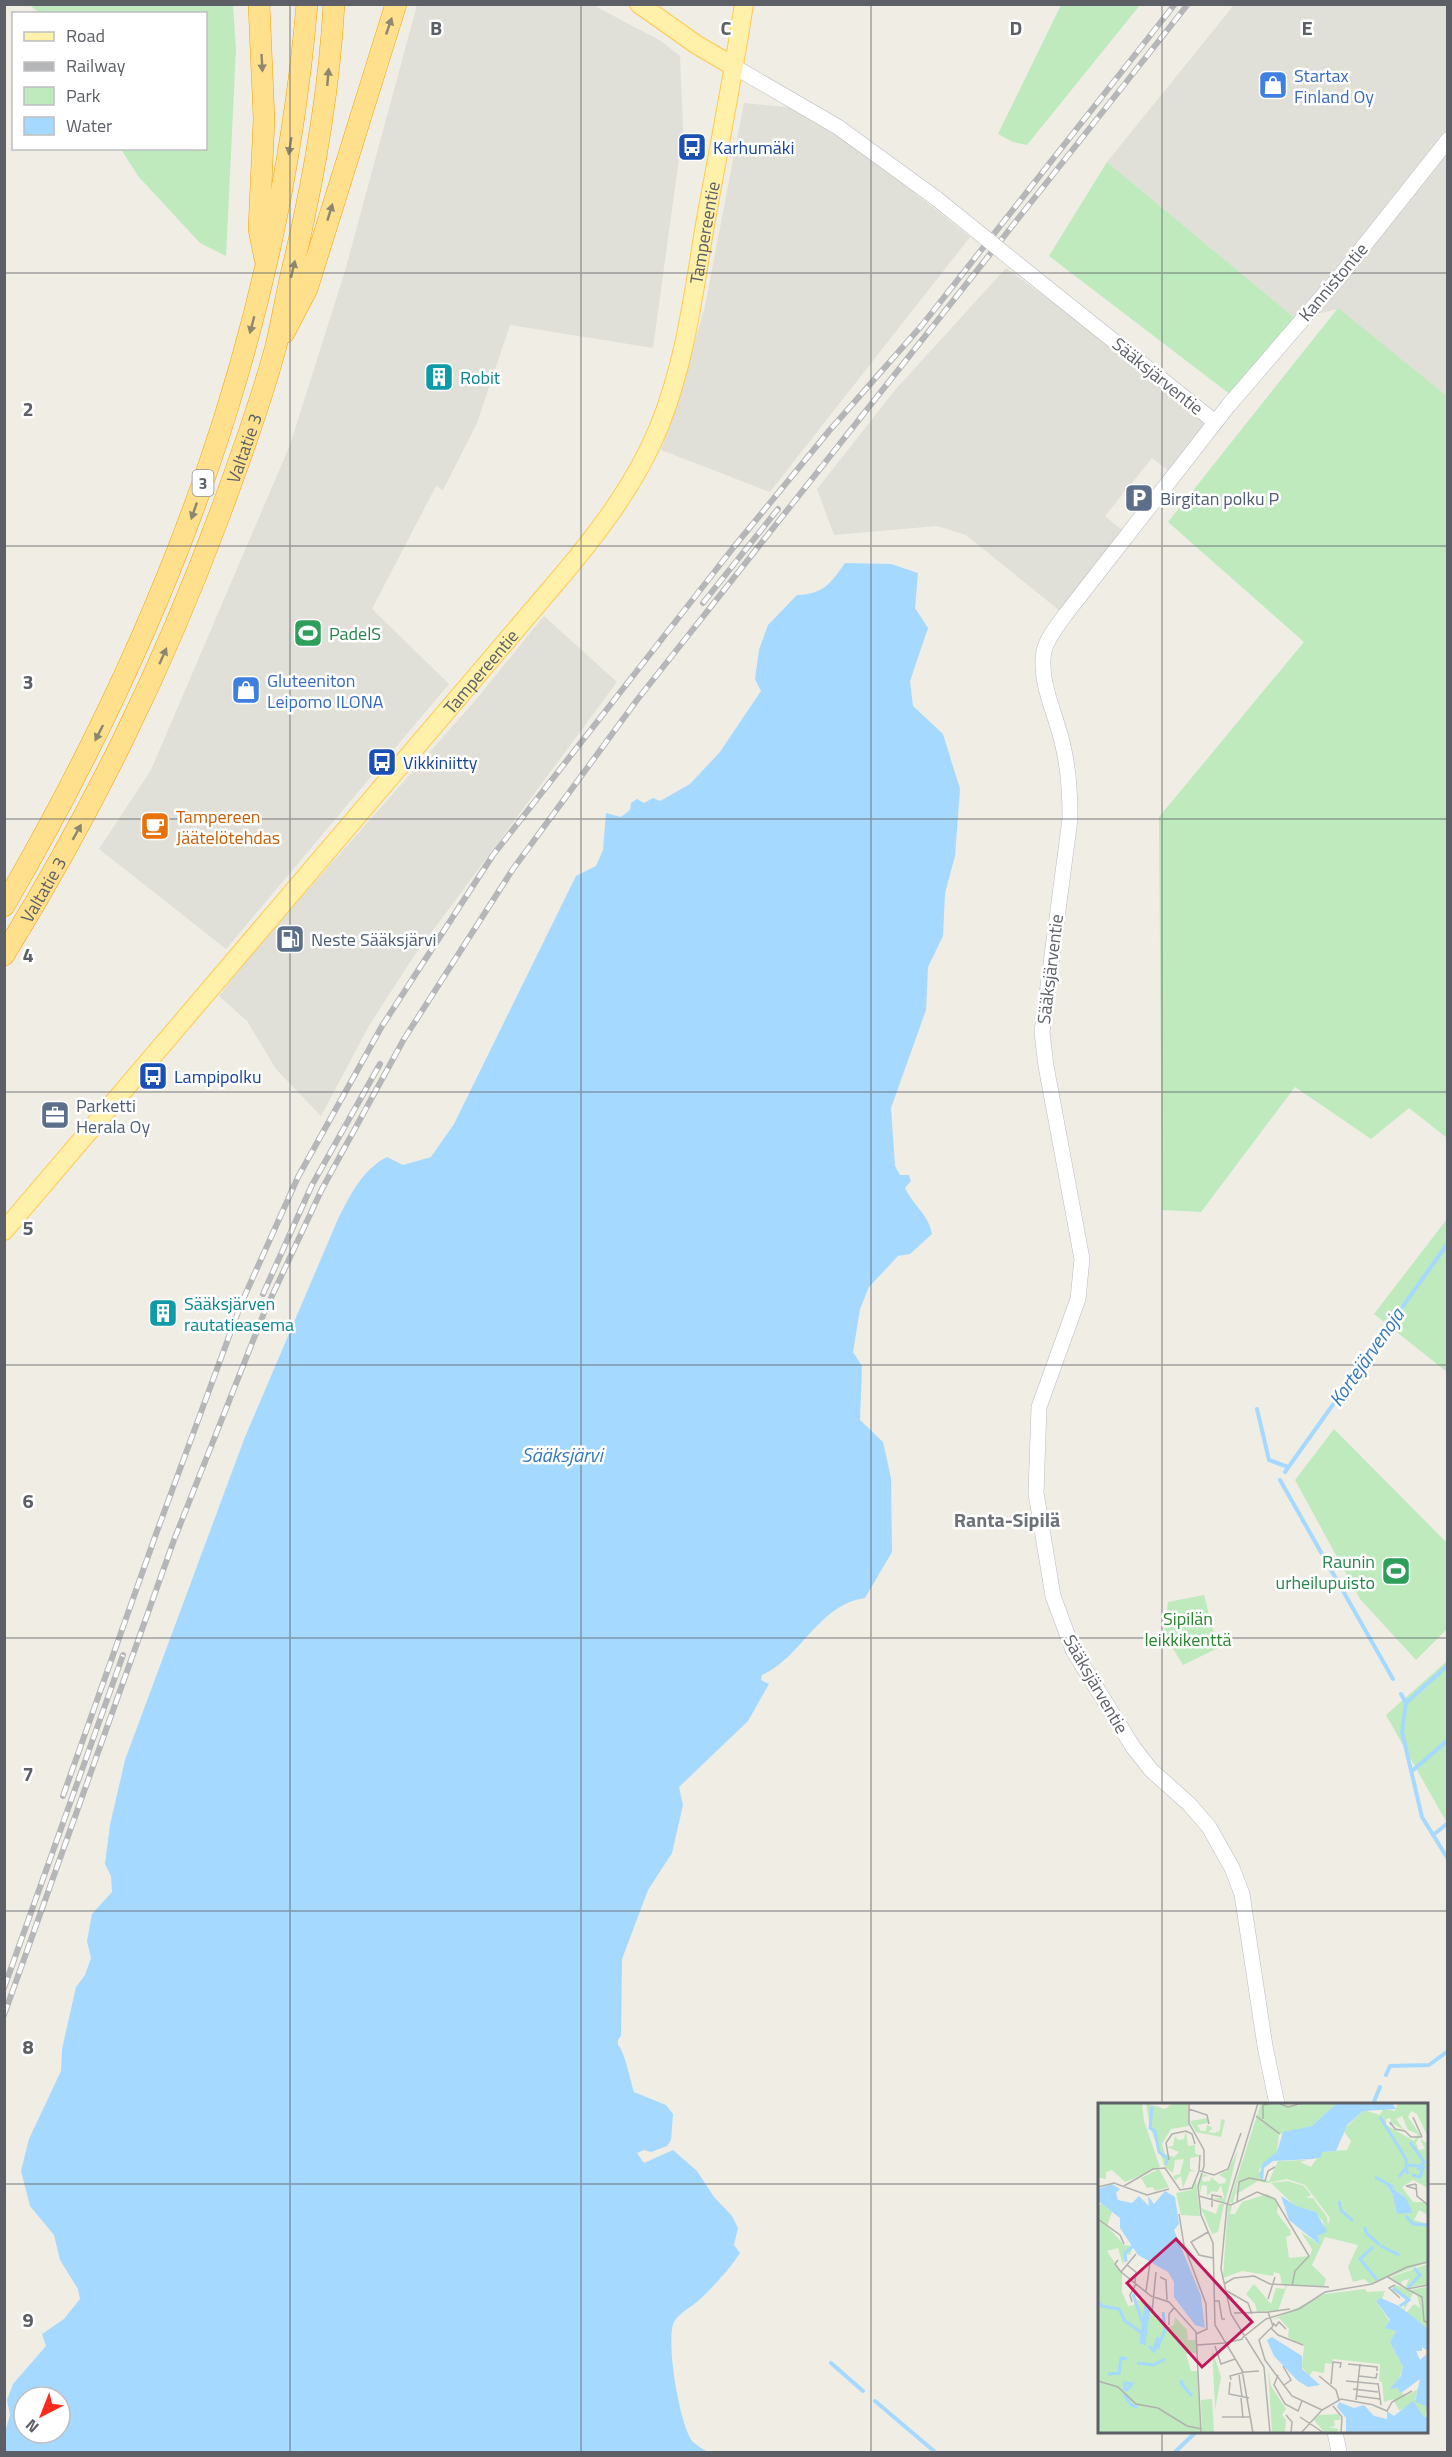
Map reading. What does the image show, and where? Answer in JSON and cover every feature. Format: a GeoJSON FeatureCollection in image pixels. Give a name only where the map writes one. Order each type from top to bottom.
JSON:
{"type":"FeatureCollection","features":[{"type":"Feature","properties":{"kind":"highway"},"geometry":{"type":"LineString","coordinates":[[259,4],[264,119],[259,229],[267,268]]}},
{"type":"Feature","properties":{"kind":"highway","name":"Valtatie 3"},"geometry":{"type":"LineString","coordinates":[[4,906],[78,774],[120,691],[161,597],[218,442],[267,268],[294,122],[307,4]]}},
{"type":"Feature","properties":{"kind":"highway","name":"Valtatie 3"},"geometry":{"type":"LineString","coordinates":[[4,955],[101,789],[142,704],[206,550],[242,453],[276,346],[305,218],[327,92],[334,4]]}},
{"type":"Feature","properties":{"kind":"highway"},"geometry":{"type":"LineString","coordinates":[[276,346],[299,308],[307,289],[396,4]]}},
{"type":"Feature","properties":{"kind":"main road"},"geometry":{"type":"LineString","coordinates":[[639,4],[696,45],[733,66]]}},
{"type":"Feature","properties":{"kind":"main road","name":"Tampereentie"},"geometry":{"type":"LineString","coordinates":[[4,1231],[554,585],[593,538],[626,490],[659,426],[674,378],[694,298],[744,4]]}},
{"type":"Feature","properties":{"kind":"street","name":"Sääksjärventie"},"geometry":{"type":"LineString","coordinates":[[733,66],[838,128],[937,199],[1215,422],[1065,615],[1044,648],[1043,672],[1064,747],[1070,793],[1070,819],[1042,1032],[1082,1269],[1078,1299],[1039,1407],[1036,1493],[1053,1596],[1073,1650],[1140,1757],[1201,1816],[1220,1844],[1232,1868],[1242,1894],[1265,2046],[1277,2103]]}},
{"type":"Feature","properties":{"kind":"street","name":"Kannistontie"},"geometry":{"type":"LineString","coordinates":[[1215,422],[1340,276],[1448,140]]}},
{"type":"Feature","properties":{"kind":"street"},"geometry":{"type":"LineString","coordinates":[[1335,2433],[1339,2452]]}},
{"type":"Feature","properties":{"kind":"shaded area"},"geometry":{"type":"Polygon","coordinates":[[[417,5],[593,5],[661,41],[680,56],[683,129],[653,348],[510,325],[477,423],[443,490],[436,486],[372,609],[449,684],[226,949],[99,849],[151,770],[290,445],[345,271],[417,5]]]}},
{"type":"Feature","properties":{"kind":"shaded area"},"geometry":{"type":"Polygon","coordinates":[[[1234,5],[1447,5],[1447,396],[1338,309],[1296,319],[1107,162],[1234,5]]]}},
{"type":"Feature","properties":{"kind":"shaded area"},"geometry":{"type":"Polygon","coordinates":[[[744,103],[795,108],[848,140],[970,237],[770,492],[661,450],[705,306],[744,103]]]}},
{"type":"Feature","properties":{"kind":"shaded area"},"geometry":{"type":"Polygon","coordinates":[[[1006,268],[1215,422],[1175,476],[1152,458],[1105,516],[1128,535],[1065,615],[966,535],[937,526],[834,535],[817,489],[896,389],[1006,268]]]}},
{"type":"Feature","properties":{"kind":"shaded area"},"geometry":{"type":"Polygon","coordinates":[[[544,616],[617,682],[414,956],[370,1024],[321,1116],[276,1069],[247,1021],[219,996],[246,960],[474,702],[544,616]]]}},
{"type":"Feature","properties":{"kind":"green space"},"geometry":{"type":"Polygon","coordinates":[[[30,5],[233,5],[236,50],[226,256],[200,243],[138,176],[122,150],[207,150],[207,12],[38,12],[30,5]]]}},
{"type":"Feature","properties":{"kind":"green space"},"geometry":{"type":"Polygon","coordinates":[[[1061,5],[1140,5],[1027,145],[1013,142],[998,134],[1061,5]]]}},
{"type":"Feature","properties":{"kind":"green space"},"geometry":{"type":"Polygon","coordinates":[[[1107,162],[1296,319],[1231,395],[1049,256],[1107,162]]]}},
{"type":"Feature","properties":{"kind":"green space"},"geometry":{"type":"Polygon","coordinates":[[[1338,308],[1447,396],[1447,1138],[1409,1108],[1371,1139],[1295,1087],[1201,1212],[1162,1210],[1159,817],[1304,642],[1168,522],[1338,308]]]}},
{"type":"Feature","properties":{"kind":"green space"},"geometry":{"type":"Polygon","coordinates":[[[1447,1219],[1447,1372],[1374,1314],[1447,1219]]]}},
{"type":"Feature","properties":{"kind":"green space","name":"Raunin urheilupuisto"},"geometry":{"type":"Polygon","coordinates":[[[1334,1429],[1447,1543],[1447,1629],[1416,1660],[1360,1599],[1295,1480],[1334,1429]]]}},
{"type":"Feature","properties":{"kind":"green space","name":"Sipilän leikkikenttä"},"geometry":{"type":"Polygon","coordinates":[[[1204,1595],[1218,1648],[1183,1665],[1164,1634],[1168,1602],[1204,1595]]]}},
{"type":"Feature","properties":{"kind":"green space"},"geometry":{"type":"Polygon","coordinates":[[[1447,1661],[1447,1823],[1386,1715],[1447,1661]]]}},
{"type":"Feature","properties":{"kind":"water","name":"Sääksjärvi"},"geometry":{"type":"Polygon","coordinates":[[[845,563],[891,564],[918,573],[915,608],[928,628],[910,681],[913,706],[943,734],[960,789],[955,856],[945,893],[943,936],[928,967],[926,1010],[891,1108],[895,1166],[900,1175],[909,1175],[911,1181],[905,1188],[928,1221],[932,1234],[910,1254],[898,1256],[869,1287],[860,1309],[853,1352],[862,1366],[860,1420],[883,1442],[891,1478],[892,1552],[865,1598],[849,1602],[835,1610],[788,1657],[762,1675],[761,1680],[769,1684],[748,1721],[679,1787],[683,1805],[672,1853],[648,1890],[622,1959],[621,2036],[618,2045],[634,2092],[666,2105],[673,2114],[671,2140],[667,2146],[651,2152],[644,2150],[637,2153],[644,2163],[673,2150],[697,2171],[714,2197],[732,2216],[738,2228],[734,2245],[740,2253],[709,2290],[676,2319],[672,2332],[671,2346],[675,2384],[683,2420],[693,2442],[708,2452],[5,2452],[5,2432],[10,2415],[7,2400],[12,2387],[12,2445],[72,2445],[72,2385],[13,2385],[46,2346],[42,2334],[64,2319],[80,2299],[78,2289],[60,2260],[54,2235],[30,2206],[21,2171],[29,2139],[61,2071],[62,2049],[76,1987],[85,1975],[91,1958],[87,1941],[92,1914],[112,1892],[111,1876],[105,1864],[110,1825],[125,1760],[245,1437],[338,1219],[358,1183],[378,1162],[387,1157],[403,1165],[431,1157],[454,1124],[576,876],[596,866],[603,850],[606,813],[621,817],[630,810],[631,803],[637,799],[644,803],[653,798],[660,801],[690,784],[720,752],[761,691],[755,679],[759,650],[768,625],[797,595],[814,593],[826,587],[845,563]]]}},
{"type":"Feature","properties":{"kind":"waterway","name":"Kortejärvenoja"},"geometry":{"type":"LineString","coordinates":[[1285,1472],[1448,1243]]}},
{"type":"Feature","properties":{"kind":"waterway"},"geometry":{"type":"LineString","coordinates":[[1257,1409],[1269,1460],[1288,1467]]}},
{"type":"Feature","properties":{"kind":"waterway","name":"Kortejärvenoja"},"geometry":{"type":"LineString","coordinates":[[1280,1480],[1393,1679]]}},
{"type":"Feature","properties":{"kind":"waterway"},"geometry":{"type":"LineString","coordinates":[[1406,1703],[1448,1665]]}},
{"type":"Feature","properties":{"kind":"waterway","name":"Kortejärvenoja"},"geometry":{"type":"LineString","coordinates":[[1401,1694],[1406,1703],[1402,1732],[1422,1817],[1448,1859]]}},
{"type":"Feature","properties":{"kind":"waterway"},"geometry":{"type":"LineString","coordinates":[[1412,1771],[1448,1740]]}},
{"type":"Feature","properties":{"kind":"waterway"},"geometry":{"type":"LineString","coordinates":[[1433,1835],[1448,1823]]}},
{"type":"Feature","properties":{"kind":"waterway","name":"Kortejärvenoja"},"geometry":{"type":"LineString","coordinates":[[1386,2075],[1390,2066],[1429,2065],[1448,2051]]}},
{"type":"Feature","properties":{"kind":"waterway","name":"Kortejärvenoja"},"geometry":{"type":"LineString","coordinates":[[1373,2103],[1380,2087]]}},
{"type":"Feature","properties":{"kind":"waterway"},"geometry":{"type":"LineString","coordinates":[[831,2363],[863,2391]]}},
{"type":"Feature","properties":{"kind":"waterway"},"geometry":{"type":"LineString","coordinates":[[875,2401],[935,2452]]}},
{"type":"Feature","properties":{"kind":"waterway","name":"Kortejärvenoja"},"geometry":{"type":"LineString","coordinates":[[1175,2452],[1195,2433]]}},
{"type":"Feature","properties":{"kind":"railway"},"geometry":{"type":"LineString","coordinates":[[919,329],[1175,4]]}},
{"type":"Feature","properties":{"kind":"railway"},"geometry":{"type":"LineString","coordinates":[[4,2015],[174,1540],[264,1313],[322,1189],[404,1039],[513,869],[637,700],[1188,4]]}},
{"type":"Feature","properties":{"kind":"railway"},"geometry":{"type":"LineString","coordinates":[[63,1796],[241,1304],[298,1177],[382,1026],[493,855],[733,548],[829,431],[923,324]]}},
{"type":"Feature","properties":{"kind":"railway"},"geometry":{"type":"LineString","coordinates":[[703,603],[778,509]]}},
{"type":"Feature","properties":{"kind":"railway"},"geometry":{"type":"LineString","coordinates":[[263,1294],[312,1185],[380,1064]]}},
{"type":"Feature","properties":{"kind":"railway"},"geometry":{"type":"LineString","coordinates":[[4,1988],[123,1655]]}},
{"type":"Feature","properties":{"kind":"place","name":"Startax Finland Oy"},"geometry":{"type":"Point","coordinates":[1273,85]}},
{"type":"Feature","properties":{"kind":"place","name":"Karhumäki"},"geometry":{"type":"Point","coordinates":[692,147]}},
{"type":"Feature","properties":{"kind":"place","name":"Robit"},"geometry":{"type":"Point","coordinates":[439,377]}},
{"type":"Feature","properties":{"kind":"place","name":"Birgitan polku P"},"geometry":{"type":"Point","coordinates":[1139,498]}},
{"type":"Feature","properties":{"kind":"place","name":"PadelS"},"geometry":{"type":"Point","coordinates":[308,633]}},
{"type":"Feature","properties":{"kind":"place","name":"Gluteeniton Leipomo ILONA"},"geometry":{"type":"Point","coordinates":[246,690]}},
{"type":"Feature","properties":{"kind":"place","name":"Vikkiniitty"},"geometry":{"type":"Point","coordinates":[382,762]}},
{"type":"Feature","properties":{"kind":"place","name":"Tampereen Jäätelötehdas"},"geometry":{"type":"Point","coordinates":[155,826]}},
{"type":"Feature","properties":{"kind":"place","name":"Neste Sääksjärvi"},"geometry":{"type":"Point","coordinates":[290,939]}},
{"type":"Feature","properties":{"kind":"place","name":"Lampipolku"},"geometry":{"type":"Point","coordinates":[153,1076]}},
{"type":"Feature","properties":{"kind":"place","name":"Parketti Herala Oy"},"geometry":{"type":"Point","coordinates":[55,1115]}},
{"type":"Feature","properties":{"kind":"place","name":"Sääksjärven rautatieasema"},"geometry":{"type":"Point","coordinates":[163,1313]}},
{"type":"Feature","properties":{"kind":"place","name":"Raunin urheilupuisto"},"geometry":{"type":"Point","coordinates":[1396,1571]}},
{"type":"Feature","properties":{"kind":"district","name":"Ranta-Sipilä"},"geometry":{"type":"Point","coordinates":[1007,1519]}}]}
